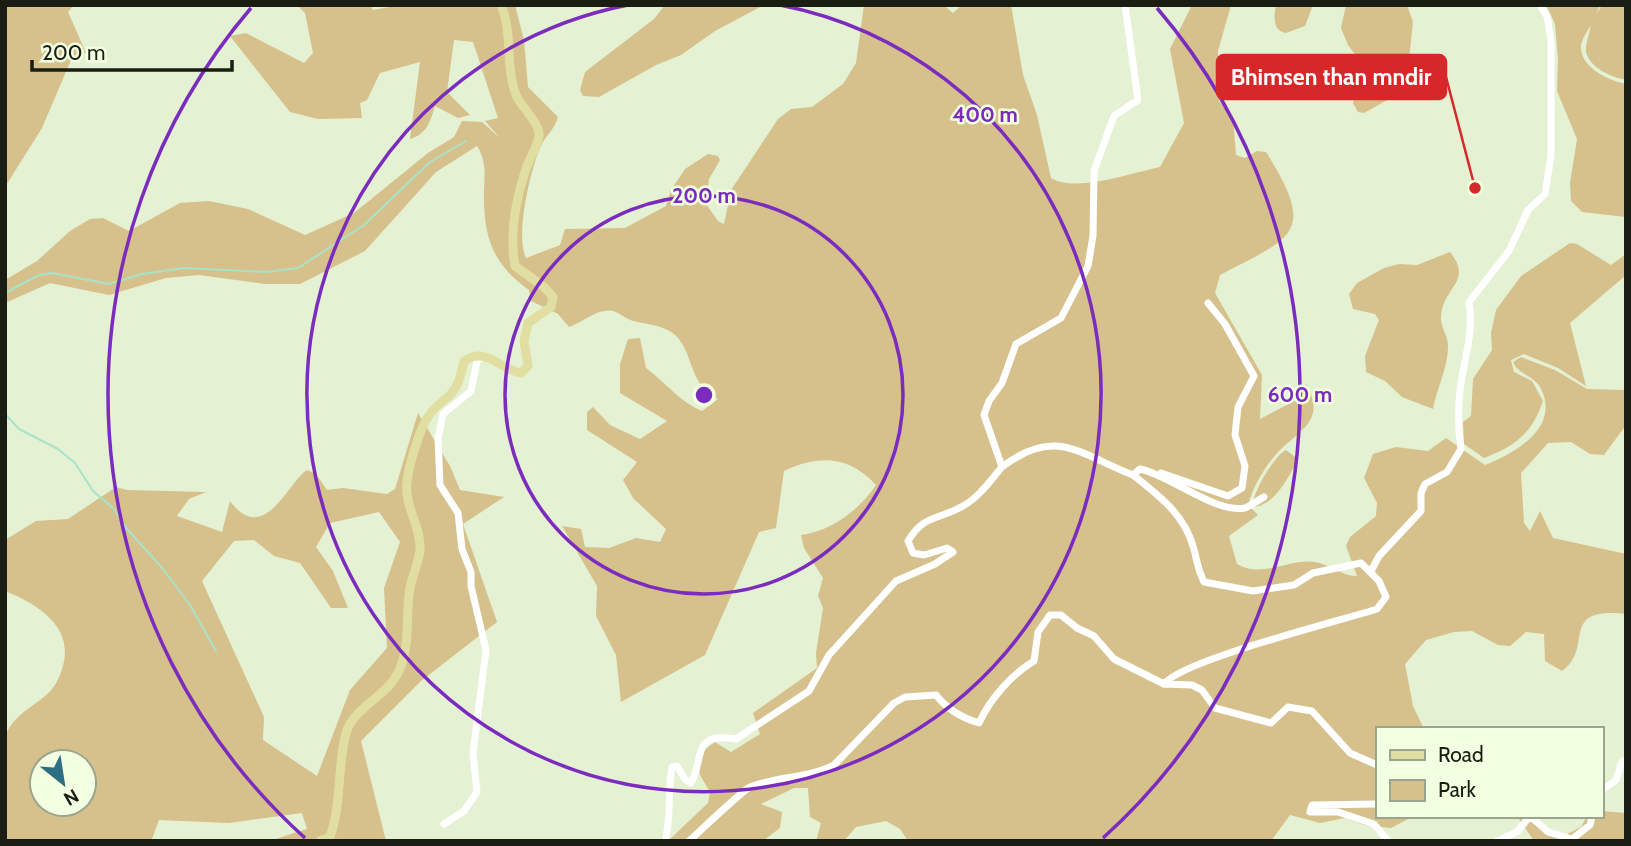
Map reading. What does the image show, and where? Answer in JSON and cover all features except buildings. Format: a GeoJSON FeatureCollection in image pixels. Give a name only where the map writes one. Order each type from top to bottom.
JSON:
{"type":"FeatureCollection","features":[{"type":"Feature","properties":{"kind":"main road"},"geometry":{"type":"LineString","coordinates":[[320,841],[330,837],[337,819],[346,731],[356,716],[385,692],[398,673],[406,645],[409,593],[420,551],[419,535],[408,507],[407,482],[425,420],[458,383],[464,361],[474,355],[484,355],[512,372],[521,373],[528,366],[524,341],[528,323],[551,307],[553,297],[515,266],[511,247],[519,190],[539,137],[537,127],[517,96],[509,71],[507,35],[501,5]]}},
{"type":"Feature","properties":{"kind":"street"},"geometry":{"type":"LineString","coordinates":[[1002,467],[985,415],[989,401],[1002,383],[1016,344],[1061,318],[1073,288],[1088,265],[1093,236],[1094,171],[1114,116],[1138,100],[1125,5]]}},
{"type":"Feature","properties":{"kind":"street"},"geometry":{"type":"LineString","coordinates":[[1371,571],[1379,556],[1421,511],[1421,493],[1425,484],[1447,472],[1461,449],[1458,429],[1463,369],[1472,329],[1469,302],[1509,251],[1528,210],[1545,194],[1551,156],[1551,41],[1547,16],[1540,5]]}},
{"type":"Feature","properties":{"kind":"street"},"geometry":{"type":"LineString","coordinates":[[1133,475],[1140,469],[1170,475],[1228,496],[1242,488],[1245,466],[1235,435],[1238,407],[1254,376],[1225,324],[1208,303]]}},
{"type":"Feature","properties":{"kind":"street"},"geometry":{"type":"LineString","coordinates":[[444,824],[464,811],[477,792],[474,753],[486,650],[473,598],[471,572],[462,549],[458,513],[440,485],[438,438],[443,414],[471,391],[477,361],[484,355]]}},
{"type":"Feature","properties":{"kind":"street"},"geometry":{"type":"LineString","coordinates":[[665,841],[670,816],[668,792],[672,767],[677,766],[691,783],[696,758],[709,741],[722,736],[736,739],[809,691],[829,655],[896,580],[935,564],[953,552],[947,548],[923,555],[913,553],[908,541],[913,532],[930,517],[962,507],[982,492],[1002,467],[1023,451],[1053,445],[1078,451],[1133,475],[1180,516],[1194,547],[1195,563],[1204,582],[1253,591],[1294,585],[1313,573],[1361,563],[1371,571],[1386,597],[1377,609],[1321,622],[1193,666],[1170,676],[1164,684]]}},
{"type":"Feature","properties":{"kind":"street"},"geometry":{"type":"LineString","coordinates":[[1153,472],[1227,508],[1245,508],[1264,497]]}},
{"type":"Feature","properties":{"kind":"street"},"geometry":{"type":"LineString","coordinates":[[689,841],[747,788],[792,775],[822,771],[834,765],[894,703],[905,697],[936,695],[943,704],[965,718],[979,723],[987,706],[1018,671],[1034,661],[1038,632],[1050,615],[1060,615],[1077,628],[1094,636],[1114,659],[1164,684],[1192,685],[1202,690],[1214,708],[1271,723],[1288,707],[1312,710],[1350,753],[1376,765]]}},
{"type":"Feature","properties":{"kind":"street"},"geometry":{"type":"LineString","coordinates":[[1603,789],[1616,780],[1622,762],[1626,761]]}},
{"type":"Feature","properties":{"kind":"street"},"geometry":{"type":"LineString","coordinates":[[1376,803],[1312,805],[1310,812],[1338,812],[1374,824],[1388,841]]}},
{"type":"Feature","properties":{"kind":"street"},"geometry":{"type":"LineString","coordinates":[[1497,841],[1517,832],[1528,818]]}},
{"type":"Feature","properties":{"kind":"street"},"geometry":{"type":"LineString","coordinates":[[1532,818],[1548,832],[1572,839],[1590,825],[1592,818]]}},
{"type":"Feature","properties":{"kind":"green space"},"geometry":{"type":"Polygon","coordinates":[[[5,5],[74,5],[68,12],[86,53],[78,54],[71,60],[42,128],[5,187],[5,5]]]}},
{"type":"Feature","properties":{"kind":"green space"},"geometry":{"type":"Polygon","coordinates":[[[297,5],[370,5],[373,10],[400,5],[515,5],[524,40],[528,87],[558,117],[541,146],[532,170],[523,219],[523,248],[526,258],[560,245],[565,229],[625,228],[666,206],[671,190],[685,169],[708,154],[718,156],[720,160],[709,179],[706,204],[718,221],[724,224],[731,190],[778,119],[791,109],[812,107],[843,84],[856,63],[864,5],[943,5],[953,13],[962,5],[1011,5],[1023,75],[1037,115],[1051,178],[1061,182],[1088,183],[1160,167],[1184,123],[1170,49],[1192,5],[1231,5],[1218,51],[1219,101],[1233,118],[1236,155],[1245,158],[1257,151],[1266,152],[1291,200],[1293,217],[1290,230],[1280,241],[1220,275],[1215,293],[1262,375],[1260,419],[1298,399],[1306,384],[1314,407],[1308,423],[1278,452],[1256,484],[1248,505],[1258,515],[1229,536],[1237,564],[1246,568],[1266,569],[1315,562],[1347,575],[1357,576],[1346,546],[1350,537],[1376,516],[1377,503],[1364,478],[1373,454],[1396,447],[1428,451],[1446,438],[1485,465],[1509,454],[1532,436],[1545,414],[1545,401],[1540,387],[1513,362],[1521,357],[1555,370],[1587,389],[1626,390],[1626,425],[1604,455],[1590,454],[1571,442],[1548,443],[1521,473],[1524,523],[1530,531],[1540,511],[1553,538],[1626,554],[1626,614],[1605,613],[1592,616],[1584,622],[1576,651],[1571,662],[1562,671],[1545,661],[1544,634],[1526,632],[1510,646],[1498,645],[1472,631],[1454,632],[1426,640],[1405,664],[1413,706],[1423,727],[1376,727],[1376,818],[1410,818],[1391,828],[1365,825],[1345,818],[1320,823],[1290,815],[1271,841],[908,841],[900,829],[886,821],[856,827],[844,841],[816,841],[821,823],[810,817],[808,788],[794,788],[761,804],[782,812],[780,828],[763,841],[668,841],[708,803],[710,792],[700,775],[697,755],[715,742],[731,752],[760,734],[753,713],[817,668],[816,653],[823,608],[818,596],[823,578],[804,548],[801,535],[823,529],[844,518],[876,485],[856,468],[833,461],[809,462],[784,471],[776,528],[759,532],[705,655],[621,702],[616,655],[596,616],[597,586],[562,526],[581,529],[585,547],[609,548],[636,538],[660,542],[666,529],[633,498],[623,480],[637,462],[587,430],[587,412],[593,407],[610,425],[640,439],[667,421],[620,393],[620,364],[628,339],[640,338],[646,368],[687,403],[702,411],[718,399],[704,389],[680,340],[669,330],[629,320],[609,310],[569,327],[558,314],[531,301],[529,290],[506,269],[492,247],[485,220],[484,167],[477,146],[436,172],[365,251],[300,284],[265,284],[199,275],[166,278],[109,295],[50,283],[5,303],[5,280],[37,261],[70,231],[90,219],[103,218],[129,231],[180,203],[209,201],[248,209],[305,235],[354,213],[428,153],[454,137],[462,121],[482,122],[500,138],[485,121],[498,118],[473,42],[454,40],[447,92],[470,115],[458,118],[435,106],[427,127],[416,137],[410,139],[420,62],[380,73],[367,100],[360,103],[362,118],[318,119],[290,112],[230,36],[246,33],[304,63],[313,53],[305,13],[297,5]]]}},
{"type":"Feature","properties":{"kind":"green space"},"geometry":{"type":"Polygon","coordinates":[[[665,5],[764,5],[715,31],[681,55],[656,65],[599,97],[583,96],[580,90],[585,72],[654,19],[665,5]]]}},
{"type":"Feature","properties":{"kind":"green space"},"geometry":{"type":"Polygon","coordinates":[[[1276,5],[1313,5],[1305,26],[1286,33],[1276,26],[1276,5]]]}},
{"type":"Feature","properties":{"kind":"green space"},"geometry":{"type":"Polygon","coordinates":[[[1346,5],[1407,5],[1413,22],[1407,79],[1389,99],[1364,113],[1358,112],[1353,103],[1361,62],[1348,45],[1341,28],[1346,5]]]}},
{"type":"Feature","properties":{"kind":"green space"},"geometry":{"type":"Polygon","coordinates":[[[1546,5],[1600,5],[1596,15],[1602,5],[1626,5],[1626,80],[1602,71],[1588,58],[1586,49],[1591,25],[1581,45],[1585,60],[1596,72],[1626,84],[1626,217],[1582,212],[1571,201],[1570,183],[1577,139],[1557,91],[1555,24],[1546,5]]]}},
{"type":"Feature","properties":{"kind":"green space"},"geometry":{"type":"Polygon","coordinates":[[[1570,243],[1577,244],[1611,265],[1626,254],[1626,275],[1570,323],[1586,386],[1558,368],[1524,354],[1511,360],[1514,372],[1532,381],[1543,401],[1534,422],[1521,437],[1505,449],[1484,458],[1464,444],[1463,422],[1471,416],[1473,379],[1492,350],[1491,333],[1496,310],[1521,276],[1570,243]]]}},
{"type":"Feature","properties":{"kind":"green space"},"geometry":{"type":"Polygon","coordinates":[[[1450,252],[1459,271],[1443,307],[1441,320],[1448,352],[1433,409],[1402,397],[1385,381],[1366,372],[1365,356],[1379,320],[1375,314],[1353,309],[1349,294],[1357,283],[1384,268],[1399,264],[1417,265],[1450,252]]]}},
{"type":"Feature","properties":{"kind":"green space"},"geometry":{"type":"Polygon","coordinates":[[[418,413],[450,466],[460,490],[504,497],[463,524],[497,622],[421,681],[361,741],[386,841],[269,841],[307,829],[302,813],[229,823],[159,820],[152,839],[157,841],[5,841],[5,738],[16,719],[54,687],[61,673],[65,654],[64,641],[51,620],[30,603],[5,591],[5,540],[36,521],[68,519],[116,487],[127,490],[206,492],[189,499],[177,516],[222,532],[230,501],[242,513],[254,517],[264,515],[307,470],[316,474],[327,490],[343,488],[387,494],[395,489],[418,413]],[[379,512],[330,523],[316,547],[333,571],[348,608],[331,608],[300,563],[274,556],[254,540],[234,541],[202,581],[264,717],[263,740],[317,776],[350,690],[387,648],[384,588],[400,542],[379,512]]]}},
{"type":"Feature","properties":{"kind":"green space"},"geometry":{"type":"Polygon","coordinates":[[[1286,450],[1298,459],[1290,474],[1275,496],[1253,507],[1256,493],[1265,476],[1276,459],[1286,450]]]}},
{"type":"Feature","properties":{"kind":"green space"},"geometry":{"type":"Polygon","coordinates":[[[1603,811],[1626,813],[1626,841],[1534,841],[1518,818],[1528,818],[1533,824],[1565,835],[1581,827],[1586,818],[1603,818],[1603,811]]]}},
{"type":"Feature","properties":{"kind":"waterway"},"geometry":{"type":"LineString","coordinates":[[5,293],[39,275],[52,273],[109,284],[142,274],[184,268],[267,272],[298,268],[364,225],[430,162],[466,141]]}},
{"type":"Feature","properties":{"kind":"waterway"},"geometry":{"type":"LineString","coordinates":[[5,414],[19,429],[58,449],[75,463],[93,491],[114,509],[127,529],[163,569],[190,605],[216,651]]}},
{"type":"Feature","properties":{"kind":"place","name":"Bhimsen than mndir"},"geometry":{"type":"Point","coordinates":[1475,188]}}]}
